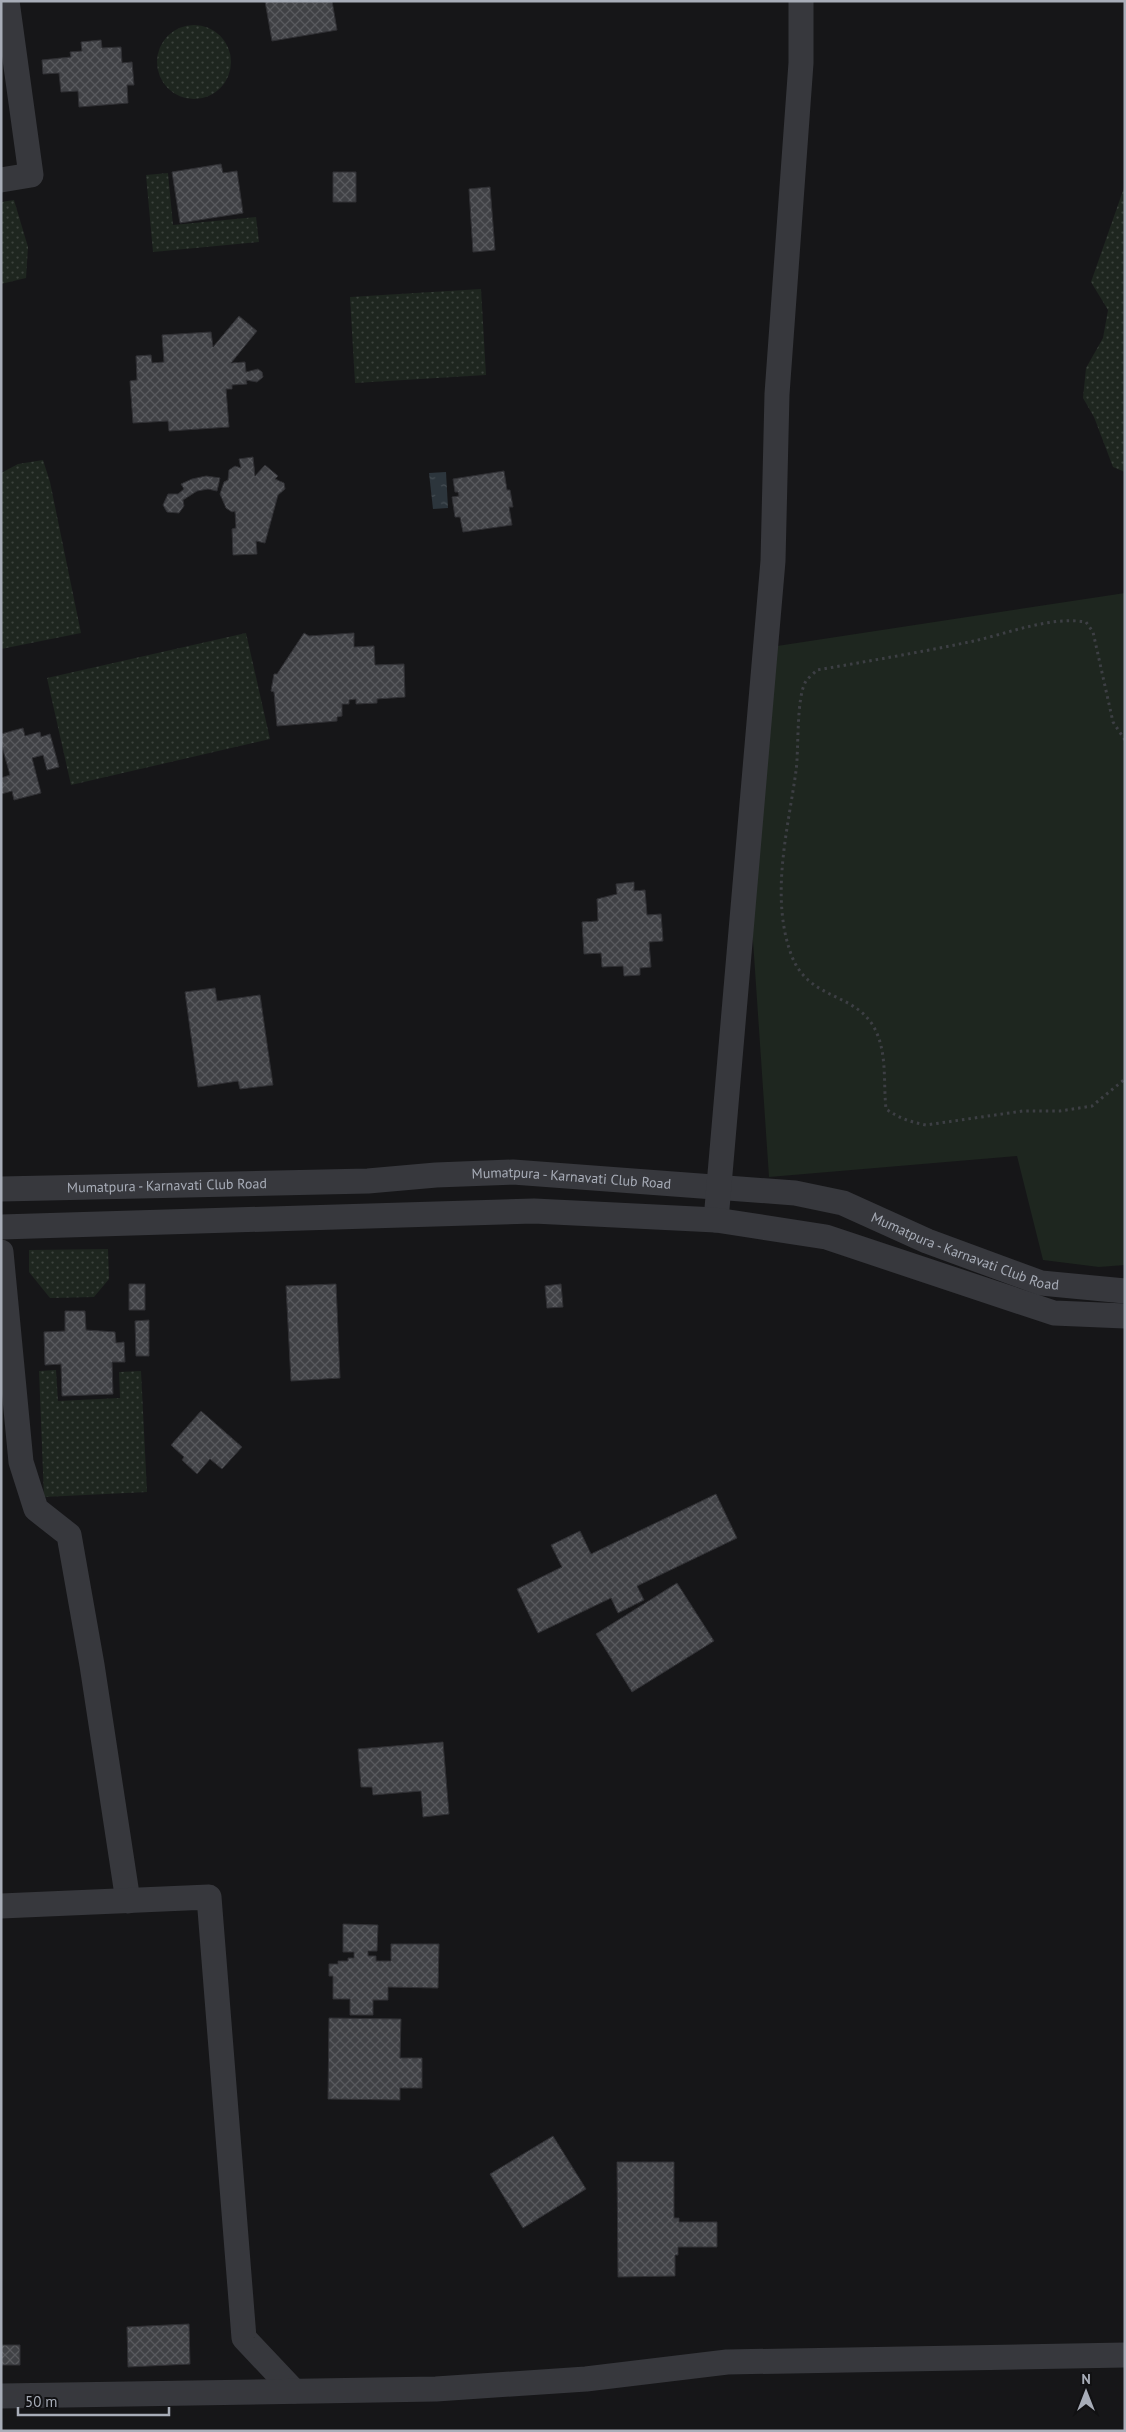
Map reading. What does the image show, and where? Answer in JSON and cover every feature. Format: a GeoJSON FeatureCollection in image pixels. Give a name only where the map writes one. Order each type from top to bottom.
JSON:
{"type":"FeatureCollection","features":[{"type":"Feature","properties":{"kind":"street"},"geometry":{"type":"LineString","coordinates":[[1,180],[31,175],[7,1]]}},
{"type":"Feature","properties":{"kind":"street"},"geometry":{"type":"LineString","coordinates":[[716,1220],[738,986],[772,561],[777,394],[801,63],[801,1]]}},
{"type":"Feature","properties":{"kind":"street","name":"Mumatpura - Karnavati Club Road"},"geometry":{"type":"LineString","coordinates":[[1,1189],[368,1180],[513,1172],[795,1192],[843,1203],[926,1241],[1042,1283],[1125,1291]]}},
{"type":"Feature","properties":{"kind":"street","name":"Mumatpura - Karnavati Club Road"},"geometry":{"type":"LineString","coordinates":[[1,1227],[534,1211],[716,1220],[826,1237],[1054,1313],[1125,1316]]}},
{"type":"Feature","properties":{"kind":"street"},"geometry":{"type":"LineString","coordinates":[[1,1252],[21,1462],[36,1508],[69,1535],[92,1665],[128,1900]]}},
{"type":"Feature","properties":{"kind":"street"},"geometry":{"type":"LineString","coordinates":[[1,1906],[209,1897],[244,2338],[294,2391]]}},
{"type":"Feature","properties":{"kind":"street"},"geometry":{"type":"LineString","coordinates":[[1,2396],[446,2388],[586,2379],[727,2362],[1125,2355]]}},
{"type":"Feature","properties":{"kind":"path"},"geometry":{"type":"LineString","coordinates":[[1125,740],[1113,722],[1093,632],[1086,622],[1074,620],[1049,624],[974,641],[817,670],[806,680],[802,693],[796,770],[783,845],[783,923],[791,955],[803,977],[819,990],[853,1008],[872,1024],[883,1055],[886,1108],[896,1116],[926,1125],[1023,1111],[1060,1111],[1092,1106],[1125,1079]]}},
{"type":"Feature","properties":{"kind":"shaded area"},"geometry":{"type":"Polygon","coordinates":[[[187,25],[201,25],[215,31],[225,41],[231,55],[229,76],[215,93],[201,99],[187,99],[173,93],[163,83],[157,69],[157,55],[163,41],[173,31],[187,25]]]}},
{"type":"Feature","properties":{"kind":"shaded area"},"geometry":{"type":"Polygon","coordinates":[[[168,173],[173,225],[256,217],[259,242],[153,252],[146,175],[168,173]]]}},
{"type":"Feature","properties":{"kind":"shaded area"},"geometry":{"type":"Polygon","coordinates":[[[1125,185],[1125,472],[1113,467],[1094,417],[1083,398],[1086,368],[1103,338],[1108,310],[1091,282],[1125,185]]]}},
{"type":"Feature","properties":{"kind":"shaded area"},"geometry":{"type":"Polygon","coordinates":[[[14,200],[28,247],[26,278],[1,284],[1,202],[14,200]]]}},
{"type":"Feature","properties":{"kind":"shaded area"},"geometry":{"type":"Polygon","coordinates":[[[481,289],[486,375],[355,383],[350,297],[481,289]]]}},
{"type":"Feature","properties":{"kind":"shaded area"},"geometry":{"type":"Polygon","coordinates":[[[43,460],[50,482],[81,633],[1,649],[1,473],[18,464],[43,460]]]}},
{"type":"Feature","properties":{"kind":"shaded area"},"geometry":{"type":"Polygon","coordinates":[[[1125,593],[1125,1265],[1099,1267],[1043,1260],[1017,1156],[769,1177],[752,926],[777,646],[1125,593]]]}},
{"type":"Feature","properties":{"kind":"shaded area"},"geometry":{"type":"Polygon","coordinates":[[[246,633],[270,739],[71,785],[47,678],[246,633]]]}},
{"type":"Feature","properties":{"kind":"shaded area"},"geometry":{"type":"Polygon","coordinates":[[[108,1249],[109,1279],[94,1297],[50,1298],[29,1272],[29,1250],[108,1249]]]}},
{"type":"Feature","properties":{"kind":"shaded area"},"geometry":{"type":"Polygon","coordinates":[[[56,1370],[58,1401],[120,1398],[119,1372],[141,1371],[147,1492],[44,1497],[39,1371],[56,1370]]]}},
{"type":"Feature","properties":{"kind":"water"},"geometry":{"type":"Polygon","coordinates":[[[446,472],[448,508],[433,509],[429,473],[446,472]]]}},
{"type":"Feature","properties":{"kind":"building"},"geometry":{"type":"Polygon","coordinates":[[[265,1],[332,1],[337,30],[272,41],[265,1]]]}},
{"type":"Feature","properties":{"kind":"building"},"geometry":{"type":"Polygon","coordinates":[[[101,40],[102,48],[121,47],[122,63],[132,62],[134,85],[127,85],[128,103],[79,107],[78,91],[61,92],[59,73],[43,74],[42,60],[71,57],[70,52],[82,51],[81,42],[101,40]]]}},
{"type":"Feature","properties":{"kind":"building"},"geometry":{"type":"Polygon","coordinates":[[[221,164],[223,173],[237,171],[243,213],[180,223],[172,172],[221,164]]]}},
{"type":"Feature","properties":{"kind":"building"},"geometry":{"type":"Polygon","coordinates":[[[333,172],[356,172],[356,202],[333,202],[333,172]]]}},
{"type":"Feature","properties":{"kind":"building"},"geometry":{"type":"Polygon","coordinates":[[[490,187],[495,250],[473,252],[469,189],[490,187]]]}},
{"type":"Feature","properties":{"kind":"building"},"geometry":{"type":"Polygon","coordinates":[[[239,316],[257,331],[231,363],[245,362],[246,372],[258,369],[262,372],[263,377],[257,382],[246,380],[247,384],[232,385],[232,389],[226,389],[229,427],[169,431],[168,421],[133,423],[130,381],[137,380],[136,356],[151,355],[152,363],[164,362],[162,335],[211,332],[213,347],[239,316]]]}},
{"type":"Feature","properties":{"kind":"building"},"geometry":{"type":"Polygon","coordinates":[[[253,457],[255,476],[265,465],[278,476],[275,479],[284,483],[285,489],[278,495],[265,543],[256,541],[257,554],[233,555],[232,529],[236,528],[235,511],[232,512],[226,508],[220,494],[224,482],[228,480],[229,470],[235,466],[241,468],[239,459],[253,457]]]}},
{"type":"Feature","properties":{"kind":"building"},"geometry":{"type":"Polygon","coordinates":[[[504,471],[507,490],[510,490],[513,507],[509,507],[512,525],[463,532],[460,517],[455,517],[452,497],[459,496],[458,492],[455,492],[453,479],[504,471]]]}},
{"type":"Feature","properties":{"kind":"building"},"geometry":{"type":"Polygon","coordinates":[[[206,476],[220,478],[217,491],[208,489],[197,491],[183,500],[184,506],[179,513],[167,512],[163,505],[168,494],[178,494],[184,489],[181,484],[206,476]]]}},
{"type":"Feature","properties":{"kind":"building"},"geometry":{"type":"Polygon","coordinates":[[[304,633],[309,636],[354,633],[354,647],[374,646],[375,665],[404,664],[405,697],[377,699],[377,703],[356,704],[356,699],[349,700],[349,704],[342,704],[342,716],[337,717],[337,721],[277,726],[274,692],[271,691],[274,674],[277,674],[304,633]]]}},
{"type":"Feature","properties":{"kind":"building"},"geometry":{"type":"Polygon","coordinates":[[[23,728],[25,736],[40,732],[41,737],[50,734],[59,767],[47,770],[43,755],[32,758],[41,793],[14,800],[12,791],[1,794],[1,778],[10,775],[1,743],[1,734],[23,728]]]}},
{"type":"Feature","properties":{"kind":"building"},"geometry":{"type":"Polygon","coordinates":[[[634,882],[634,891],[645,890],[647,915],[661,914],[663,941],[649,942],[651,967],[640,968],[640,975],[624,976],[623,966],[602,967],[601,953],[584,954],[582,922],[598,921],[597,899],[617,894],[616,884],[634,882]]]}},
{"type":"Feature","properties":{"kind":"building"},"geometry":{"type":"Polygon","coordinates":[[[215,988],[217,1001],[260,995],[273,1085],[240,1089],[238,1081],[198,1087],[185,992],[215,988]]]}},
{"type":"Feature","properties":{"kind":"building"},"geometry":{"type":"Polygon","coordinates":[[[129,1284],[145,1284],[145,1310],[129,1310],[129,1284]]]}},
{"type":"Feature","properties":{"kind":"building"},"geometry":{"type":"Polygon","coordinates":[[[336,1284],[340,1378],[291,1381],[286,1286],[336,1284]]]}},
{"type":"Feature","properties":{"kind":"building"},"geometry":{"type":"Polygon","coordinates":[[[561,1284],[563,1307],[547,1308],[545,1286],[561,1284]]]}},
{"type":"Feature","properties":{"kind":"building"},"geometry":{"type":"Polygon","coordinates":[[[65,1311],[85,1311],[86,1330],[115,1332],[116,1343],[124,1342],[125,1362],[112,1362],[113,1394],[62,1396],[61,1364],[45,1365],[44,1332],[65,1331],[65,1311]]]}},
{"type":"Feature","properties":{"kind":"building"},"geometry":{"type":"Polygon","coordinates":[[[149,1320],[149,1356],[136,1356],[135,1321],[149,1320]]]}},
{"type":"Feature","properties":{"kind":"building"},"geometry":{"type":"Polygon","coordinates":[[[201,1411],[242,1447],[222,1469],[210,1459],[197,1474],[182,1460],[184,1457],[171,1445],[201,1411]]]}},
{"type":"Feature","properties":{"kind":"building"},"geometry":{"type":"Polygon","coordinates":[[[716,1494],[737,1538],[637,1586],[644,1600],[618,1613],[611,1598],[538,1633],[517,1589],[562,1567],[551,1545],[580,1531],[591,1554],[716,1494]]]}},
{"type":"Feature","properties":{"kind":"building"},"geometry":{"type":"Polygon","coordinates":[[[677,1583],[714,1641],[632,1692],[596,1634],[677,1583]]]}},
{"type":"Feature","properties":{"kind":"building"},"geometry":{"type":"Polygon","coordinates":[[[443,1742],[449,1814],[423,1817],[421,1791],[373,1795],[372,1787],[361,1787],[358,1749],[443,1742]]]}},
{"type":"Feature","properties":{"kind":"building"},"geometry":{"type":"Polygon","coordinates":[[[343,1924],[378,1925],[377,1951],[368,1951],[368,1956],[376,1956],[376,1961],[391,1961],[391,1944],[439,1944],[438,1988],[388,1987],[388,2000],[373,2000],[373,2015],[350,2015],[350,1999],[333,1999],[333,1976],[329,1976],[329,1964],[338,1964],[338,1961],[348,1961],[348,1958],[354,1958],[354,1952],[343,1952],[343,1924]]]}},
{"type":"Feature","properties":{"kind":"building"},"geometry":{"type":"Polygon","coordinates":[[[329,2018],[401,2019],[400,2058],[422,2058],[422,2088],[400,2088],[400,2100],[328,2099],[329,2018]]]}},
{"type":"Feature","properties":{"kind":"building"},"geometry":{"type":"Polygon","coordinates":[[[553,2136],[586,2189],[523,2228],[490,2174],[553,2136]]]}},
{"type":"Feature","properties":{"kind":"building"},"geometry":{"type":"Polygon","coordinates":[[[617,2162],[674,2162],[674,2218],[679,2218],[679,2222],[717,2222],[717,2247],[678,2247],[678,2255],[675,2255],[675,2276],[618,2277],[617,2162]]]}},
{"type":"Feature","properties":{"kind":"building"},"geometry":{"type":"Polygon","coordinates":[[[189,2324],[190,2364],[128,2367],[127,2327],[189,2324]]]}},
{"type":"Feature","properties":{"kind":"building"},"geometry":{"type":"Polygon","coordinates":[[[1,2345],[20,2345],[20,2365],[1,2365],[1,2345]]]}}]}
